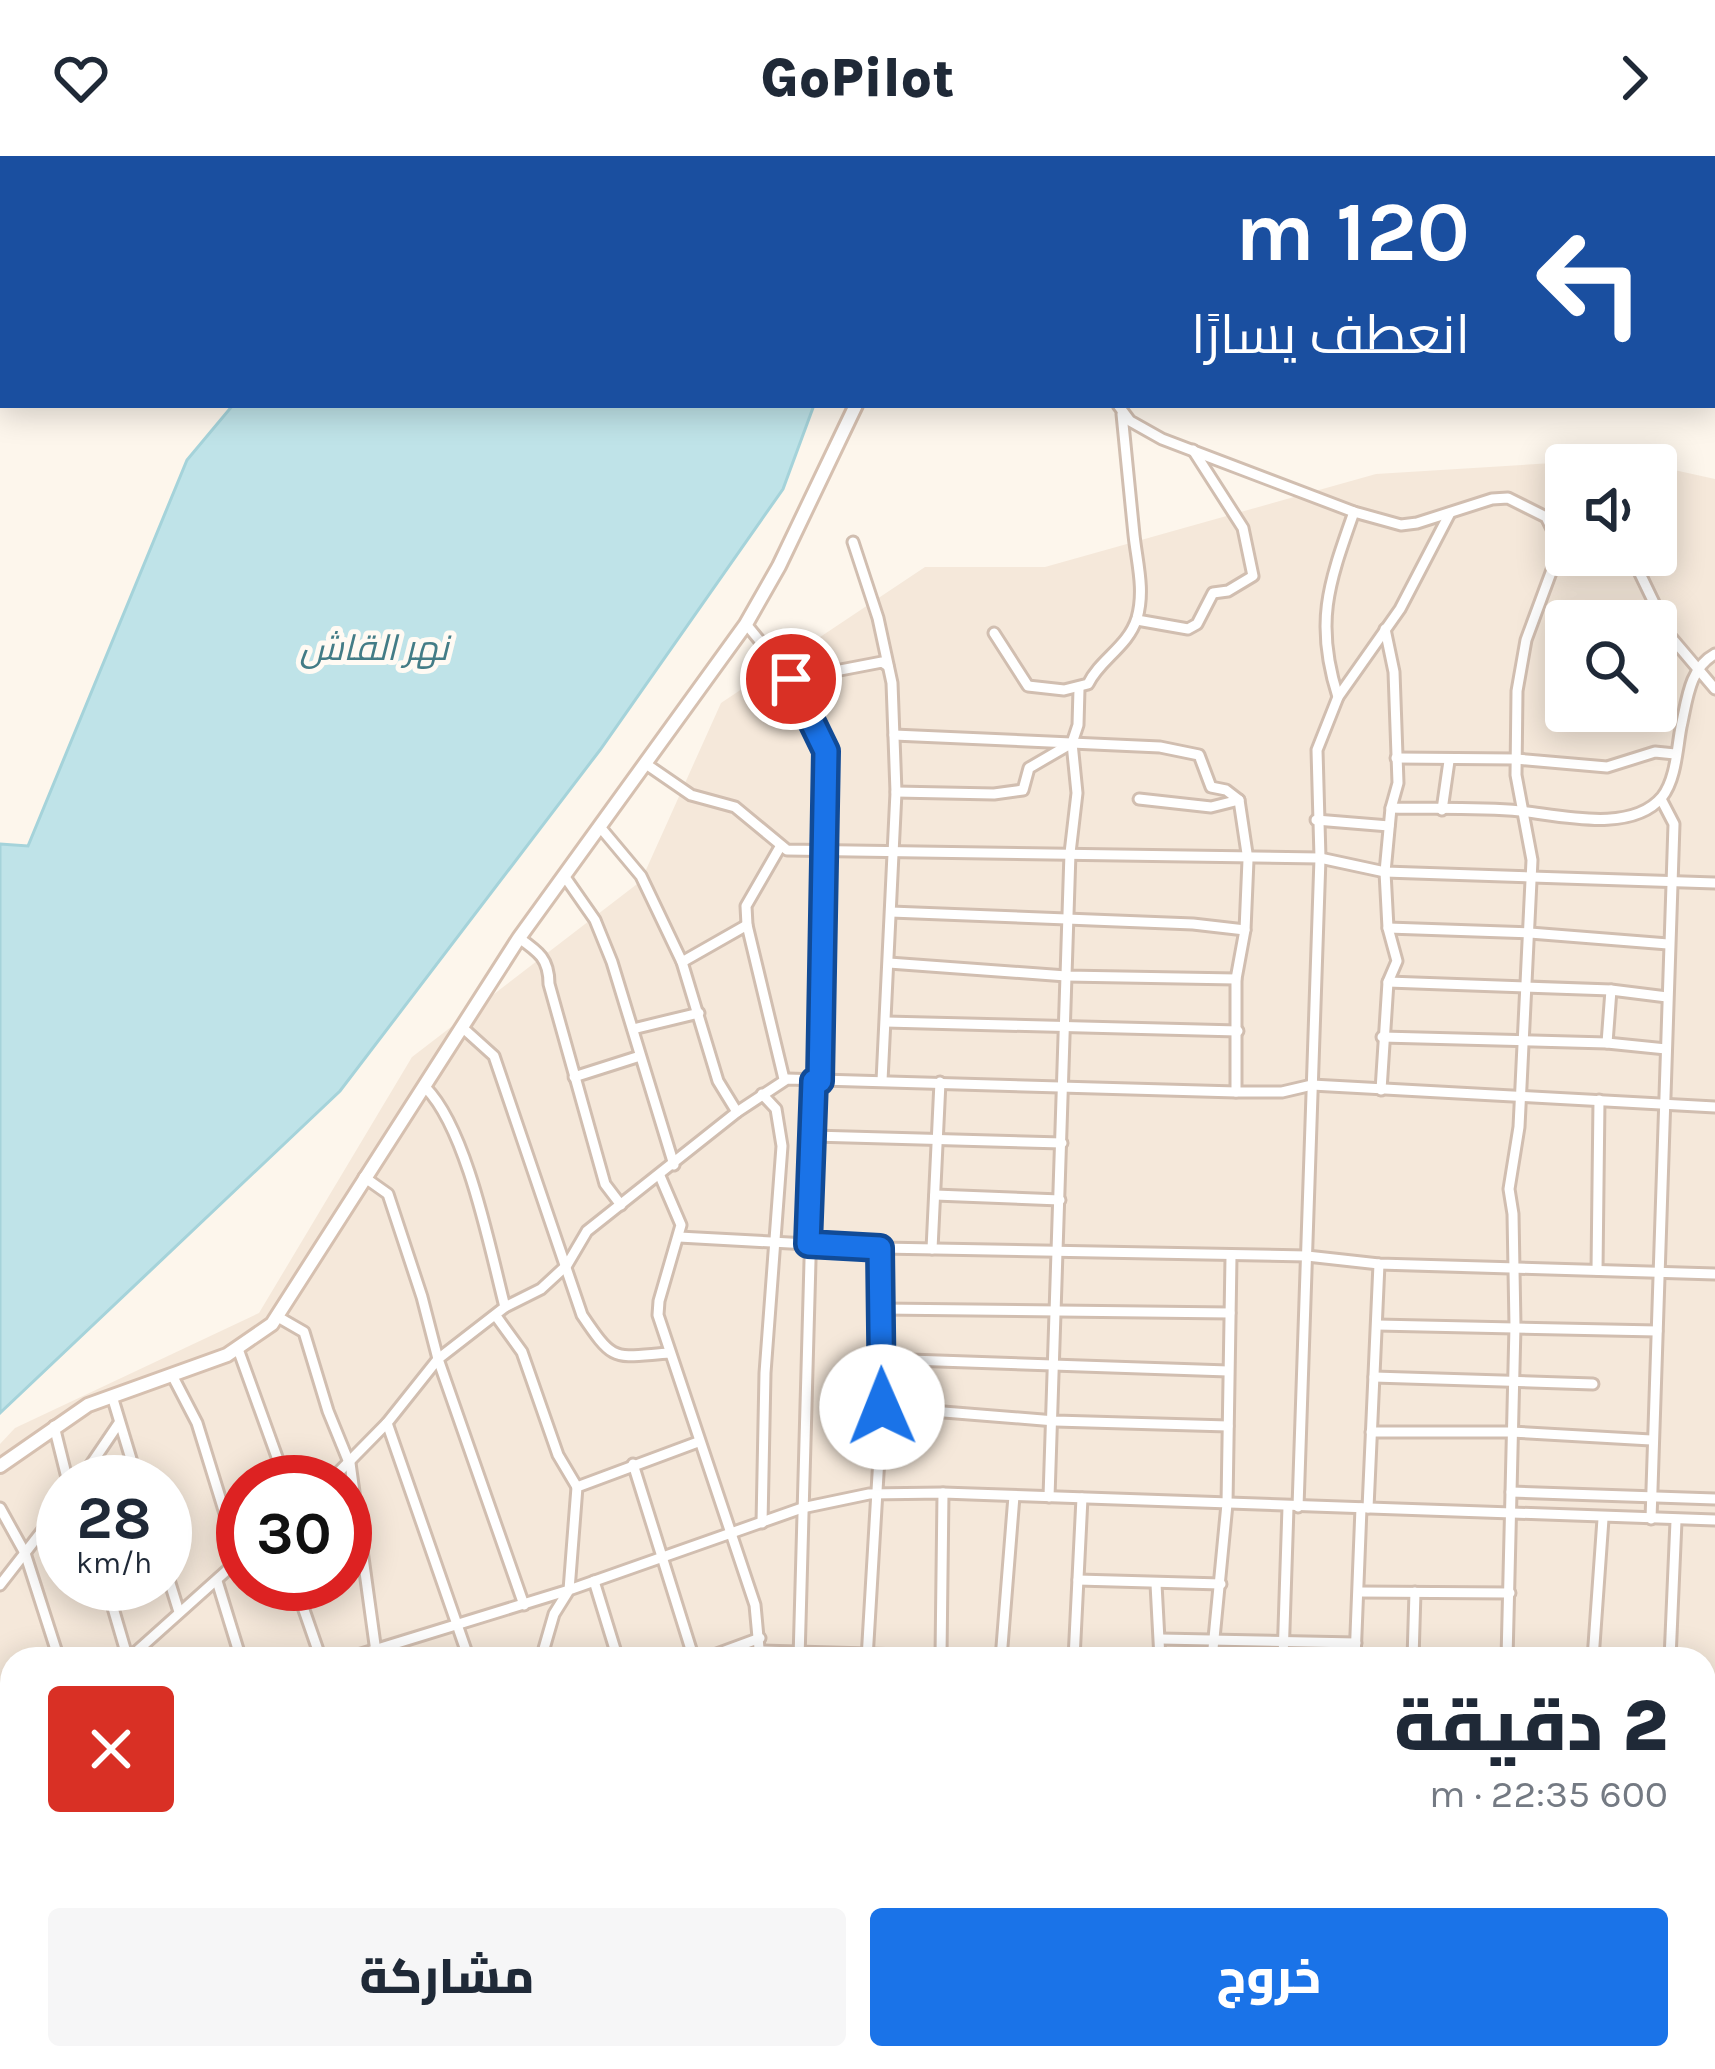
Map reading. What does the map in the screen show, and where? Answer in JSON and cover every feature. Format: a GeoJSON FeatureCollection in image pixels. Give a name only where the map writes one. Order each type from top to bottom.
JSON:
{"type":"FeatureCollection","features":[{"type":"Feature","properties":{"kind":"main road"},"geometry":{"type":"LineString","coordinates":[[0,1466],[88,1405],[238,1349],[278,1317],[519,938],[746,624],[855,408]]}},
{"type":"Feature","properties":{"kind":"street"},"geometry":{"type":"LineString","coordinates":[[1120,409],[1162,439],[1354,512],[1401,525],[1508,498],[1545,516]]}},
{"type":"Feature","properties":{"kind":"street"},"geometry":{"type":"LineString","coordinates":[[994,633],[1028,686],[1079,689],[1112,657],[1136,620],[1142,583],[1120,409]]}},
{"type":"Feature","properties":{"kind":"street"},"geometry":{"type":"LineString","coordinates":[[1136,620],[1188,629],[1197,624],[1213,593],[1253,576],[1243,528],[1193,450]]}},
{"type":"Feature","properties":{"kind":"street"},"geometry":{"type":"LineString","coordinates":[[1338,697],[1325,608],[1354,512]]}},
{"type":"Feature","properties":{"kind":"street"},"geometry":{"type":"LineString","coordinates":[[1283,1647],[1307,1256],[1320,858],[1317,750],[1338,697],[1411,591],[1450,513]]}},
{"type":"Feature","properties":{"kind":"street"},"geometry":{"type":"LineString","coordinates":[[853,542],[878,618],[894,736],[896,792],[882,1081]]}},
{"type":"Feature","properties":{"kind":"street"},"geometry":{"type":"LineString","coordinates":[[1508,1647],[1515,1326],[1509,1190],[1521,1099],[1532,876],[1516,759],[1520,668],[1549,576]]}},
{"type":"Feature","properties":{"kind":"street"},"geometry":{"type":"LineString","coordinates":[[1641,576],[1664,625],[1715,689]]}},
{"type":"Feature","properties":{"kind":"street"},"geometry":{"type":"LineString","coordinates":[[746,624],[804,700],[826,751],[799,1647]]}},
{"type":"Feature","properties":{"kind":"street"},"geometry":{"type":"LineString","coordinates":[[1381,1090],[1388,982],[1397,961],[1388,928],[1385,872],[1398,783],[1394,671],[1385,629]]}},
{"type":"Feature","properties":{"kind":"street"},"geometry":{"type":"LineString","coordinates":[[1651,1519],[1674,824],[1661,799],[1697,670],[1715,654]]}},
{"type":"Feature","properties":{"kind":"street"},"geometry":{"type":"LineString","coordinates":[[782,671],[809,676],[883,662],[888,667]]}},
{"type":"Feature","properties":{"kind":"street"},"geometry":{"type":"LineString","coordinates":[[1049,1497],[1070,853],[1077,793],[1072,742],[1078,725],[1079,689]]}},
{"type":"Feature","properties":{"kind":"street"},"geometry":{"type":"LineString","coordinates":[[894,736],[1072,742],[1199,755],[1211,787],[1239,800],[1248,860],[1237,979],[1236,1092]]}},
{"type":"Feature","properties":{"kind":"street"},"geometry":{"type":"LineString","coordinates":[[896,792],[1023,790],[1029,768],[1072,742]]}},
{"type":"Feature","properties":{"kind":"street"},"geometry":{"type":"LineString","coordinates":[[1396,758],[1516,759],[1607,767],[1655,752],[1675,754]]}},
{"type":"Feature","properties":{"kind":"street"},"geometry":{"type":"LineString","coordinates":[[1442,810],[1449,761]]}},
{"type":"Feature","properties":{"kind":"street"},"geometry":{"type":"LineString","coordinates":[[646,764],[692,795],[735,807],[780,847],[825,854],[1157,853],[1184,859],[1320,858],[1385,872],[1715,883]]}},
{"type":"Feature","properties":{"kind":"street"},"geometry":{"type":"LineString","coordinates":[[1139,799],[1211,807],[1239,800]]}},
{"type":"Feature","properties":{"kind":"street"},"geometry":{"type":"LineString","coordinates":[[1391,808],[1520,811],[1578,821],[1636,812],[1661,799]]}},
{"type":"Feature","properties":{"kind":"street"},"geometry":{"type":"LineString","coordinates":[[1316,820],[1389,826]]}},
{"type":"Feature","properties":{"kind":"street"},"geometry":{"type":"LineString","coordinates":[[599,826],[640,876],[682,962],[718,1082],[737,1112]]}},
{"type":"Feature","properties":{"kind":"street"},"geometry":{"type":"LineString","coordinates":[[780,847],[746,906],[784,1079]]}},
{"type":"Feature","properties":{"kind":"street"},"geometry":{"type":"LineString","coordinates":[[566,877],[597,923],[674,1165]]}},
{"type":"Feature","properties":{"kind":"street"},"geometry":{"type":"LineString","coordinates":[[891,912],[1245,930]]}},
{"type":"Feature","properties":{"kind":"street"},"geometry":{"type":"LineString","coordinates":[[682,962],[747,925]]}},
{"type":"Feature","properties":{"kind":"street"},"geometry":{"type":"LineString","coordinates":[[1388,928],[1668,944]]}},
{"type":"Feature","properties":{"kind":"street"},"geometry":{"type":"LineString","coordinates":[[519,938],[542,954],[549,968],[549,984],[605,1184],[621,1205]]}},
{"type":"Feature","properties":{"kind":"street"},"geometry":{"type":"LineString","coordinates":[[889,963],[1066,976],[1237,979]]}},
{"type":"Feature","properties":{"kind":"street"},"geometry":{"type":"LineString","coordinates":[[1388,982],[1611,990],[1667,997]]}},
{"type":"Feature","properties":{"kind":"street"},"geometry":{"type":"LineString","coordinates":[[1607,1043],[1611,990]]}},
{"type":"Feature","properties":{"kind":"street"},"geometry":{"type":"LineString","coordinates":[[633,1029],[698,1012]]}},
{"type":"Feature","properties":{"kind":"street"},"geometry":{"type":"LineString","coordinates":[[886,1022],[1238,1031]]}},
{"type":"Feature","properties":{"kind":"street"},"geometry":{"type":"LineString","coordinates":[[463,1028],[492,1052],[578,1306],[609,1352],[621,1356],[670,1353]]}},
{"type":"Feature","properties":{"kind":"street"},"geometry":{"type":"LineString","coordinates":[[1382,1037],[1666,1049]]}},
{"type":"Feature","properties":{"kind":"street"},"geometry":{"type":"LineString","coordinates":[[574,1077],[640,1056]]}},
{"type":"Feature","properties":{"kind":"street"},"geometry":{"type":"LineString","coordinates":[[356,1455],[437,1359],[505,1307],[541,1288],[567,1265],[581,1236],[784,1079],[1236,1092],[1282,1092],[1312,1085],[1715,1107]]}},
{"type":"Feature","properties":{"kind":"street"},"geometry":{"type":"LineString","coordinates":[[932,1249],[940,1082]]}},
{"type":"Feature","properties":{"kind":"street"},"geometry":{"type":"LineString","coordinates":[[426,1088],[445,1111],[505,1307]]}},
{"type":"Feature","properties":{"kind":"street"},"geometry":{"type":"LineString","coordinates":[[762,1094],[776,1109],[782,1146],[765,1373],[762,1523]]}},
{"type":"Feature","properties":{"kind":"street"},"geometry":{"type":"LineString","coordinates":[[1597,1270],[1599,1100]]}},
{"type":"Feature","properties":{"kind":"street"},"geometry":{"type":"LineString","coordinates":[[813,1136],[1062,1143]]}},
{"type":"Feature","properties":{"kind":"street"},"geometry":{"type":"LineString","coordinates":[[660,1176],[680,1216],[679,1237],[658,1308],[755,1605],[759,1647]]}},
{"type":"Feature","properties":{"kind":"street"},"geometry":{"type":"LineString","coordinates":[[364,1177],[388,1195],[437,1359],[524,1605]]}},
{"type":"Feature","properties":{"kind":"street"},"geometry":{"type":"LineString","coordinates":[[935,1196],[1060,1200]]}},
{"type":"Feature","properties":{"kind":"street"},"geometry":{"type":"LineString","coordinates":[[679,1237],[880,1248],[1307,1256],[1379,1264],[1715,1274]]}},
{"type":"Feature","properties":{"kind":"street"},"geometry":{"type":"LineString","coordinates":[[867,1647],[882,1407],[880,1248]]}},
{"type":"Feature","properties":{"kind":"street"},"geometry":{"type":"LineString","coordinates":[[1212,1647],[1227,1504],[1231,1257]]}},
{"type":"Feature","properties":{"kind":"street"},"geometry":{"type":"LineString","coordinates":[[1356,1647],[1379,1264]]}},
{"type":"Feature","properties":{"kind":"street"},"geometry":{"type":"LineString","coordinates":[[882,1309],[1230,1313]]}},
{"type":"Feature","properties":{"kind":"street"},"geometry":{"type":"LineString","coordinates":[[496,1316],[523,1352],[558,1455],[577,1486],[569,1590],[554,1614],[545,1647]]}},
{"type":"Feature","properties":{"kind":"street"},"geometry":{"type":"LineString","coordinates":[[278,1317],[304,1332],[346,1455]]}},
{"type":"Feature","properties":{"kind":"street"},"geometry":{"type":"LineString","coordinates":[[1376,1325],[1657,1330]]}},
{"type":"Feature","properties":{"kind":"street"},"geometry":{"type":"LineString","coordinates":[[238,1349],[276,1455]]}},
{"type":"Feature","properties":{"kind":"street"},"geometry":{"type":"LineString","coordinates":[[881,1359],[1228,1371]]}},
{"type":"Feature","properties":{"kind":"street"},"geometry":{"type":"LineString","coordinates":[[172,1375],[197,1423],[216,1481]]}},
{"type":"Feature","properties":{"kind":"street"},"geometry":{"type":"LineString","coordinates":[[1374,1377],[1593,1384]]}},
{"type":"Feature","properties":{"kind":"street"},"geometry":{"type":"LineString","coordinates":[[112,1396],[129,1455]]}},
{"type":"Feature","properties":{"kind":"street"},"geometry":{"type":"LineString","coordinates":[[882,1407],[1055,1421],[1228,1426]]}},
{"type":"Feature","properties":{"kind":"street"},"geometry":{"type":"LineString","coordinates":[[97,1455],[119,1423]]}},
{"type":"Feature","properties":{"kind":"street"},"geometry":{"type":"LineString","coordinates":[[387,1423],[465,1647]]}},
{"type":"Feature","properties":{"kind":"street"},"geometry":{"type":"LineString","coordinates":[[54,1426],[61,1455]]}},
{"type":"Feature","properties":{"kind":"street"},"geometry":{"type":"LineString","coordinates":[[1371,1432],[1511,1432],[1652,1440]]}},
{"type":"Feature","properties":{"kind":"street"},"geometry":{"type":"LineString","coordinates":[[577,1486],[698,1442]]}},
{"type":"Feature","properties":{"kind":"street"},"geometry":{"type":"LineString","coordinates":[[633,1464],[690,1647]]}},
{"type":"Feature","properties":{"kind":"street"},"geometry":{"type":"LineString","coordinates":[[1511,1492],[1715,1499]]}},
{"type":"Feature","properties":{"kind":"street"},"geometry":{"type":"LineString","coordinates":[[940,1647],[943,1493]]}},
{"type":"Feature","properties":{"kind":"street"},"geometry":{"type":"LineString","coordinates":[[396,1647],[802,1508],[876,1494],[1715,1520]]}},
{"type":"Feature","properties":{"kind":"street"},"geometry":{"type":"LineString","coordinates":[[1001,1647],[1014,1496]]}},
{"type":"Feature","properties":{"kind":"street"},"geometry":{"type":"LineString","coordinates":[[1075,1647],[1082,1498]]}},
{"type":"Feature","properties":{"kind":"street"},"geometry":{"type":"LineString","coordinates":[[0,1508],[25,1553],[54,1647]]}},
{"type":"Feature","properties":{"kind":"street"},"geometry":{"type":"LineString","coordinates":[[1594,1647],[1603,1519]]}},
{"type":"Feature","properties":{"kind":"street"},"geometry":{"type":"LineString","coordinates":[[1671,1647],[1676,1521]]}},
{"type":"Feature","properties":{"kind":"street"},"geometry":{"type":"LineString","coordinates":[[0,1585],[36,1539]]}},
{"type":"Feature","properties":{"kind":"street"},"geometry":{"type":"LineString","coordinates":[[1078,1580],[1221,1584]]}},
{"type":"Feature","properties":{"kind":"street"},"geometry":{"type":"LineString","coordinates":[[594,1581],[614,1647]]}},
{"type":"Feature","properties":{"kind":"street"},"geometry":{"type":"LineString","coordinates":[[142,1647],[216,1582]]}},
{"type":"Feature","properties":{"kind":"street"},"geometry":{"type":"LineString","coordinates":[[1156,1584],[1161,1647]]}},
{"type":"Feature","properties":{"kind":"street"},"geometry":{"type":"LineString","coordinates":[[1358,1592],[1510,1593]]}},
{"type":"Feature","properties":{"kind":"street"},"geometry":{"type":"LineString","coordinates":[[1413,1647],[1415,1592]]}},
{"type":"Feature","properties":{"kind":"street"},"geometry":{"type":"LineString","coordinates":[[114,1611],[124,1647]]}},
{"type":"Feature","properties":{"kind":"street"},"geometry":{"type":"LineString","coordinates":[[226,1611],[237,1647]]}},
{"type":"Feature","properties":{"kind":"street"},"geometry":{"type":"LineString","coordinates":[[305,1611],[317,1647]]}},
{"type":"Feature","properties":{"kind":"street"},"geometry":{"type":"LineString","coordinates":[[370,1611],[375,1647]]}},
{"type":"Feature","properties":{"kind":"street"},"geometry":{"type":"LineString","coordinates":[[736,1647],[760,1638]]}},
{"type":"Feature","properties":{"kind":"street"},"geometry":{"type":"LineString","coordinates":[[1161,1639],[1356,1643]]}},
{"type":"Feature","properties":{"kind":"shaded area"},"geometry":{"type":"Polygon","coordinates":[[[1545,464],[1545,576],[1677,576],[1677,471],[1715,479],[1715,1647],[0,1647],[0,1444],[15,1428],[259,1313],[412,1057],[641,881],[721,703],[925,567],[1045,567],[1376,474],[1545,464]]]}},
{"type":"Feature","properties":{"kind":"water","name":"نهر القاش"},"geometry":{"type":"Polygon","coordinates":[[[230,408],[813,408],[783,489],[600,750],[340,1091],[0,1413],[0,844],[28,846],[187,460],[230,408]]]}},
{"type":"Feature","properties":{"kind":"route"},"geometry":{"type":"LineString","coordinates":[[791,679],[819,730],[826,751],[827,783],[820,1081],[814,1081],[808,1244],[880,1248],[882,1407]]}}]}
